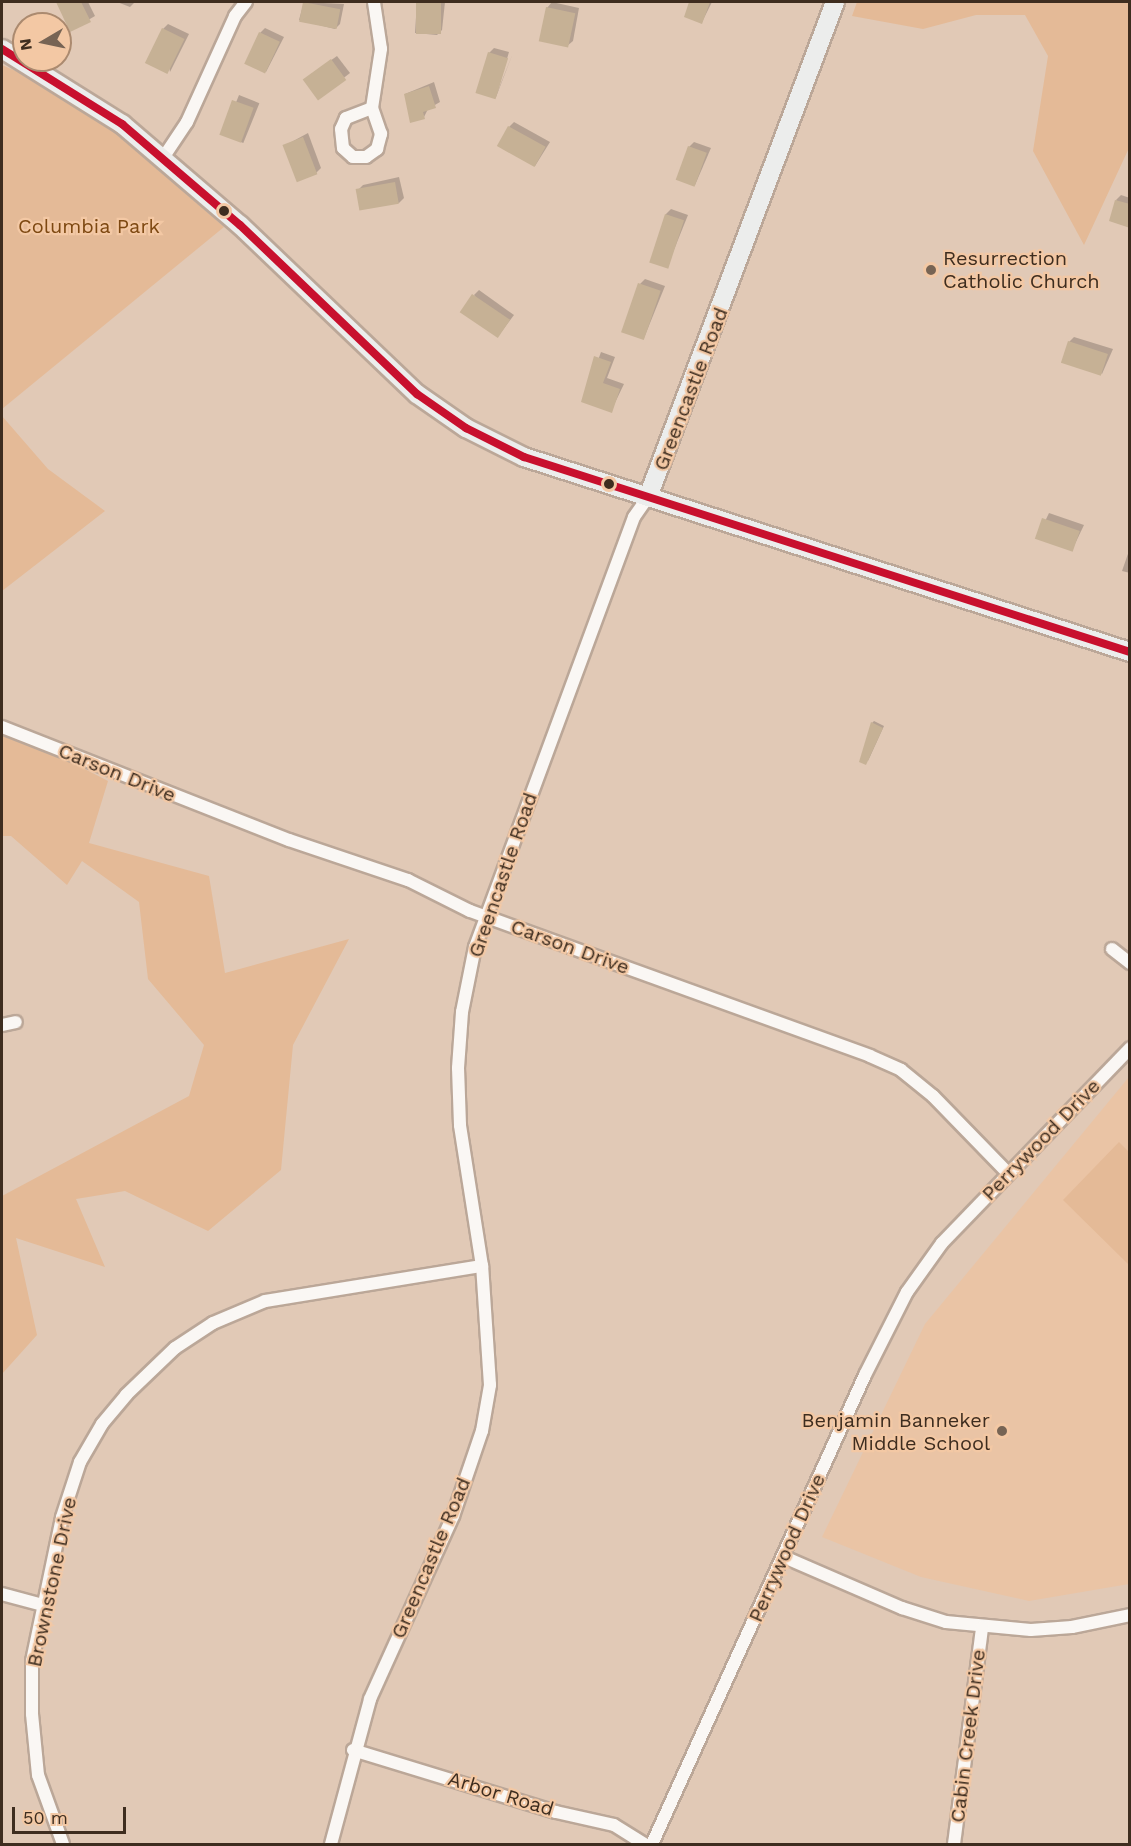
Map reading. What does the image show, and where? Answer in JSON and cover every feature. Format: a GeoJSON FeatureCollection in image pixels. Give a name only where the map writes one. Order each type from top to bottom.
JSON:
{"type":"FeatureCollection","features":[{"type":"Feature","properties":{"kind":"main road","name":"Greencastle Road"},"geometry":{"type":"LineString","coordinates":[[648,497],[835,2]]}},
{"type":"Feature","properties":{"kind":"main road"},"geometry":{"type":"LineString","coordinates":[[2,49],[122,124],[164,158],[240,225],[417,394],[458,423],[524,457],[1130,652]]}},
{"type":"Feature","properties":{"kind":"street"},"geometry":{"type":"LineString","coordinates":[[164,158],[187,122],[235,16],[246,2]]}},
{"type":"Feature","properties":{"kind":"street"},"geometry":{"type":"LineString","coordinates":[[372,108],[381,49],[374,2]]}},
{"type":"Feature","properties":{"kind":"street","name":"Greencastle Road"},"geometry":{"type":"LineString","coordinates":[[330,1845],[353,1750],[370,1699],[453,1516],[482,1431],[490,1385],[482,1266],[460,1125],[458,1068],[462,1012],[485,916],[634,517],[648,497]]}},
{"type":"Feature","properties":{"kind":"street","name":"Carson Drive"},"geometry":{"type":"LineString","coordinates":[[2,727],[265,831],[408,880],[485,916],[870,1056],[901,1070],[933,1096],[1008,1173]]}},
{"type":"Feature","properties":{"kind":"street"},"geometry":{"type":"LineString","coordinates":[[1112,949],[1130,963]]}},
{"type":"Feature","properties":{"kind":"street"},"geometry":{"type":"LineString","coordinates":[[2,1025],[16,1022]]}},
{"type":"Feature","properties":{"kind":"street","name":"Perrywood Drive"},"geometry":{"type":"LineString","coordinates":[[652,1845],[865,1375],[907,1292],[942,1242],[1130,1048]]}},
{"type":"Feature","properties":{"kind":"street","name":"Brownstone Drive"},"geometry":{"type":"LineString","coordinates":[[63,1845],[38,1775],[32,1714],[32,1661],[62,1517],[80,1462],[102,1424],[126,1395],[175,1348],[213,1323],[265,1301],[482,1266]]}},
{"type":"Feature","properties":{"kind":"street"},"geometry":{"type":"LineString","coordinates":[[784,1557],[902,1608],[946,1622],[982,1628],[1031,1630],[1072,1627],[1130,1615]]}},
{"type":"Feature","properties":{"kind":"street"},"geometry":{"type":"LineString","coordinates":[[2,1594],[43,1605]]}},
{"type":"Feature","properties":{"kind":"street","name":"Cabin Creek Drive"},"geometry":{"type":"LineString","coordinates":[[954,1845],[982,1628]]}},
{"type":"Feature","properties":{"kind":"street","name":"Arbor Road"},"geometry":{"type":"LineString","coordinates":[[353,1750],[556,1812],[614,1825],[644,1845]]}},
{"type":"Feature","properties":{"kind":"shaded area","name":"Benjamin Banneker Middle School"},"geometry":{"type":"Polygon","coordinates":[[[1129,1077],[1129,1584],[1029,1601],[921,1577],[822,1537],[925,1324],[1129,1077]]]}},
{"type":"Feature","properties":{"kind":"green space"},"geometry":{"type":"Polygon","coordinates":[[[857,2],[1129,2],[1129,148],[1084,245],[1033,151],[1048,56],[1025,15],[976,15],[923,29],[852,16],[857,2]]]}},
{"type":"Feature","properties":{"kind":"green space","name":"Columbia Park"},"geometry":{"type":"Polygon","coordinates":[[[2,65],[12,69],[12,72],[18,72],[43,83],[119,135],[224,227],[2,409],[2,65]]]}},
{"type":"Feature","properties":{"kind":"green space"},"geometry":{"type":"Polygon","coordinates":[[[2,416],[48,469],[105,511],[2,591],[2,416]]]}},
{"type":"Feature","properties":{"kind":"green space"},"geometry":{"type":"Polygon","coordinates":[[[2,726],[108,781],[89,843],[209,876],[225,973],[349,939],[293,1045],[281,1170],[208,1231],[125,1191],[76,1199],[105,1267],[16,1238],[37,1335],[2,1374],[2,1196],[189,1096],[204,1045],[148,979],[139,902],[82,861],[67,885],[11,836],[2,836],[2,726]]]}},
{"type":"Feature","properties":{"kind":"green space"},"geometry":{"type":"Polygon","coordinates":[[[1119,1142],[1129,1152],[1129,1265],[1063,1200],[1119,1142]]]}},
{"type":"Feature","properties":{"kind":"building"},"geometry":{"type":"Polygon","coordinates":[[[56,2],[81,2],[91,22],[72,31],[72,12],[61,12],[56,2]]]}},
{"type":"Feature","properties":{"kind":"building"},"geometry":{"type":"Polygon","coordinates":[[[303,2],[340,9],[336,29],[299,22],[303,2]]]}},
{"type":"Feature","properties":{"kind":"building"},"geometry":{"type":"Polygon","coordinates":[[[416,2],[441,2],[441,34],[416,34],[416,2]]]}},
{"type":"Feature","properties":{"kind":"building"},"geometry":{"type":"Polygon","coordinates":[[[689,2],[710,2],[702,24],[684,17],[689,2]]]}},
{"type":"Feature","properties":{"kind":"building"},"geometry":{"type":"Polygon","coordinates":[[[546,7],[575,13],[568,47],[539,41],[546,7]]]}},
{"type":"Feature","properties":{"kind":"building"},"geometry":{"type":"Polygon","coordinates":[[[162,28],[184,39],[167,74],[145,63],[162,28]]]}},
{"type":"Feature","properties":{"kind":"building"},"geometry":{"type":"Polygon","coordinates":[[[259,32],[280,42],[265,73],[244,64],[259,32]]]}},
{"type":"Feature","properties":{"kind":"building"},"geometry":{"type":"Polygon","coordinates":[[[488,52],[508,58],[496,99],[475,93],[488,52]]]}},
{"type":"Feature","properties":{"kind":"building"},"geometry":{"type":"Polygon","coordinates":[[[331,59],[346,80],[318,101],[303,80],[331,59]]]}},
{"type":"Feature","properties":{"kind":"building"},"geometry":{"type":"Polygon","coordinates":[[[429,86],[436,108],[423,112],[425,119],[410,123],[404,94],[429,86]]]}},
{"type":"Feature","properties":{"kind":"building"},"geometry":{"type":"Polygon","coordinates":[[[232,100],[254,108],[241,143],[219,135],[232,100]]]}},
{"type":"Feature","properties":{"kind":"building"},"geometry":{"type":"Polygon","coordinates":[[[508,126],[546,147],[534,167],[497,146],[508,126]]]}},
{"type":"Feature","properties":{"kind":"building"},"geometry":{"type":"Polygon","coordinates":[[[303,137],[317,174],[297,182],[282,145],[303,137]]]}},
{"type":"Feature","properties":{"kind":"building"},"geometry":{"type":"Polygon","coordinates":[[[688,146],[707,153],[694,187],[676,180],[688,146]]]}},
{"type":"Feature","properties":{"kind":"building"},"geometry":{"type":"Polygon","coordinates":[[[395,182],[399,204],[359,211],[356,189],[395,182]]]}},
{"type":"Feature","properties":{"kind":"building"},"geometry":{"type":"Polygon","coordinates":[[[1115,200],[1130,204],[1130,228],[1109,221],[1115,200]]]}},
{"type":"Feature","properties":{"kind":"building"},"geometry":{"type":"Polygon","coordinates":[[[665,214],[684,220],[668,269],[649,263],[665,214]]]}},
{"type":"Feature","properties":{"kind":"building"},"geometry":{"type":"Polygon","coordinates":[[[638,283],[661,291],[644,340],[621,332],[638,283]]]}},
{"type":"Feature","properties":{"kind":"building"},"geometry":{"type":"Polygon","coordinates":[[[472,294],[510,320],[498,338],[460,312],[472,294]]]}},
{"type":"Feature","properties":{"kind":"building"},"geometry":{"type":"Polygon","coordinates":[[[1068,341],[1108,354],[1101,376],[1061,363],[1068,341]]]}},
{"type":"Feature","properties":{"kind":"building"},"geometry":{"type":"Polygon","coordinates":[[[594,356],[611,362],[603,383],[620,389],[612,413],[581,402],[594,356]]]}},
{"type":"Feature","properties":{"kind":"building"},"geometry":{"type":"Polygon","coordinates":[[[1042,518],[1080,531],[1073,552],[1035,539],[1042,518]]]}},
{"type":"Feature","properties":{"kind":"building"},"geometry":{"type":"Polygon","coordinates":[[[871,722],[883,728],[866,765],[859,762],[871,722]]]}},
{"type":"Feature","properties":{"kind":"transit line"},"geometry":{"type":"LineString","coordinates":[[2,49],[122,124],[240,225],[417,394],[466,428],[524,457],[1130,652]]}},
{"type":"Feature","properties":{"kind":"place","name":"Resurrection Catholic Church"},"geometry":{"type":"Point","coordinates":[931,270]}},
{"type":"Feature","properties":{"kind":"place","name":"Benjamin Banneker Middle School"},"geometry":{"type":"Point","coordinates":[1002,1431]}}]}
